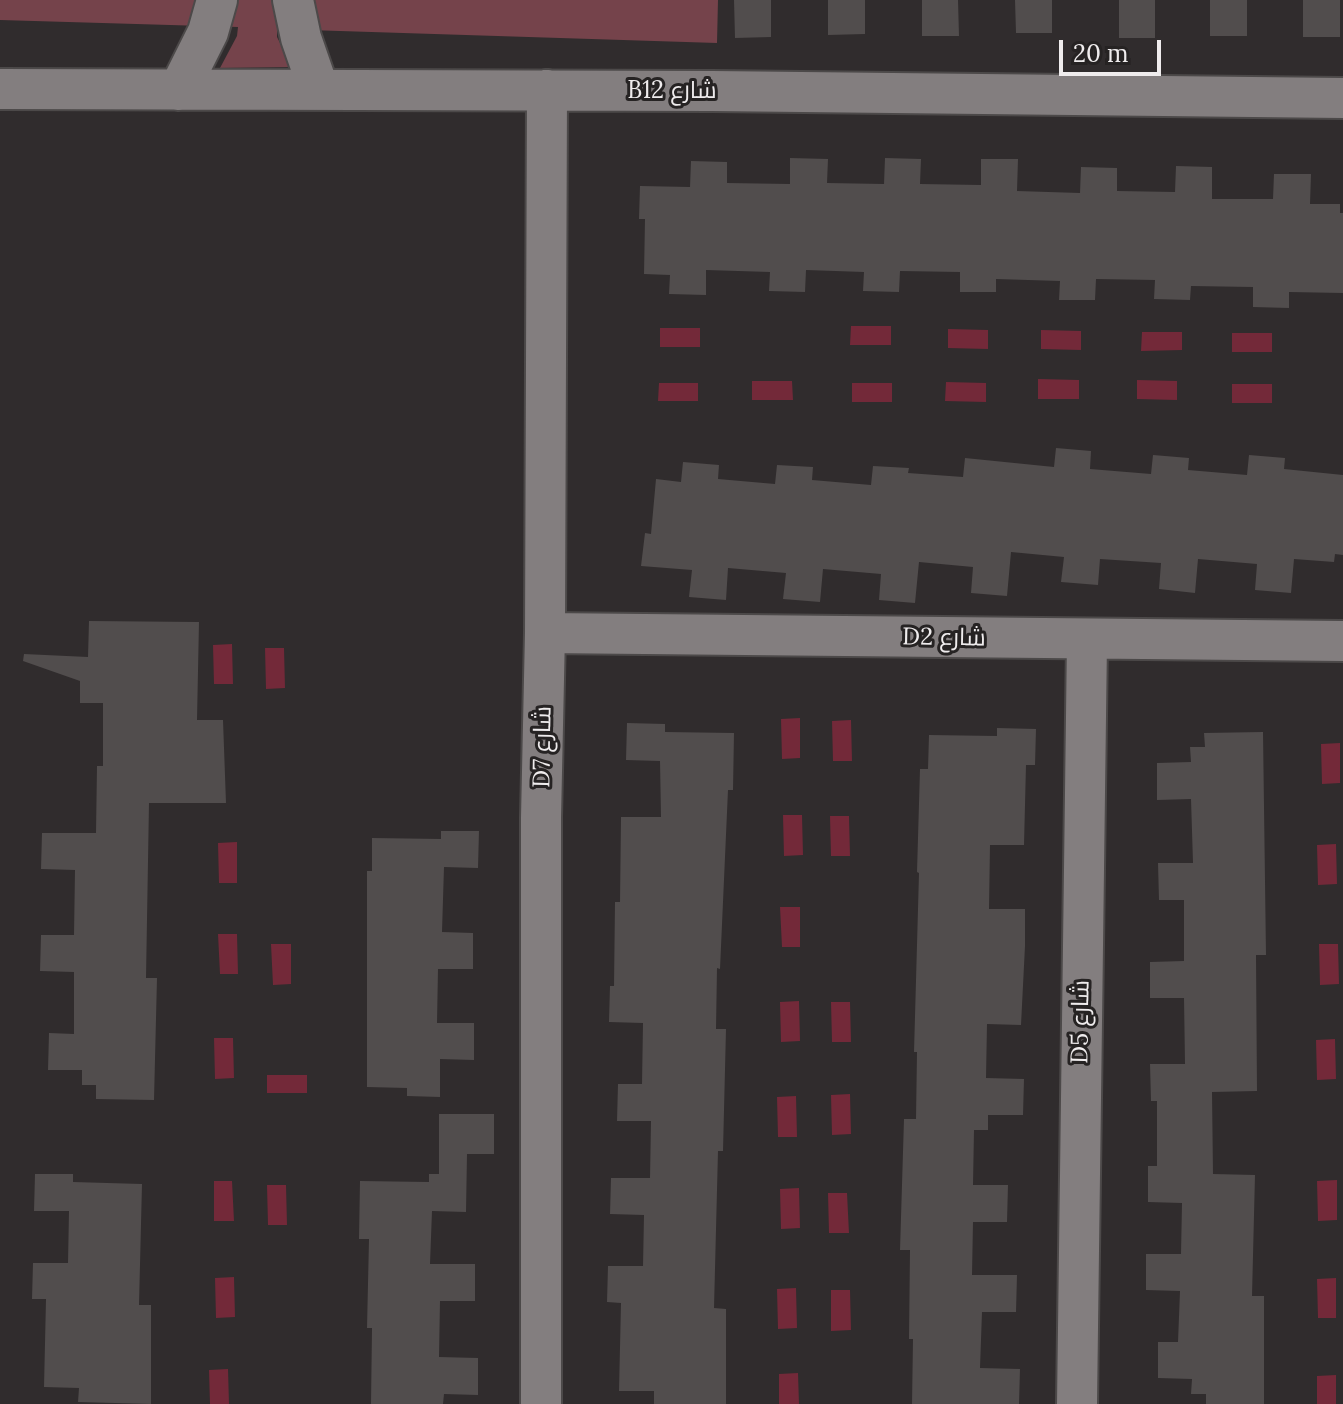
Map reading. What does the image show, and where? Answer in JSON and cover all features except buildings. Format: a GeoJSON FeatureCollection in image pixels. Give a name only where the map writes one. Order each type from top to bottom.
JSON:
{"type":"FeatureCollection","features":[{"type":"Feature","properties":{"kind":"street"},"geometry":{"type":"LineString","coordinates":[[179,90],[208,32],[217,0]]}},
{"type":"Feature","properties":{"kind":"street"},"geometry":{"type":"LineString","coordinates":[[293,0],[301,38],[319,90]]}},
{"type":"Feature","properties":{"kind":"street","name":"B12 شارع"},"geometry":{"type":"LineString","coordinates":[[0,89],[547,90],[1343,98]]}},
{"type":"Feature","properties":{"kind":"street","name":"D7 شارع"},"geometry":{"type":"LineString","coordinates":[[541,1404],[541,818],[545,633],[547,90]]}},
{"type":"Feature","properties":{"kind":"street","name":"D2 شارع"},"geometry":{"type":"LineString","coordinates":[[545,633],[1343,641]]}},
{"type":"Feature","properties":{"kind":"street","name":"D5 شارع"},"geometry":{"type":"LineString","coordinates":[[1077,1404],[1087,640]]}},
{"type":"Feature","properties":{"kind":"shaded area"},"geometry":{"type":"Polygon","coordinates":[[[0,0],[718,0],[717,43],[277,29],[277,37],[292,67],[220,68],[237,36],[238,27],[0,20],[0,0]]]}},
{"type":"Feature","properties":{"kind":"shaded area"},"geometry":{"type":"Polygon","coordinates":[[[851,326],[891,326],[891,345],[850,345],[851,326]]]}},
{"type":"Feature","properties":{"kind":"shaded area"},"geometry":{"type":"Polygon","coordinates":[[[660,328],[700,328],[700,347],[660,347],[660,328]]]}},
{"type":"Feature","properties":{"kind":"shaded area"},"geometry":{"type":"Polygon","coordinates":[[[948,329],[988,330],[988,349],[948,348],[948,329]]]}},
{"type":"Feature","properties":{"kind":"shaded area"},"geometry":{"type":"Polygon","coordinates":[[[1041,330],[1081,331],[1081,350],[1041,349],[1041,330]]]}},
{"type":"Feature","properties":{"kind":"shaded area"},"geometry":{"type":"Polygon","coordinates":[[[1142,332],[1182,332],[1182,350],[1141,351],[1142,332]]]}},
{"type":"Feature","properties":{"kind":"shaded area"},"geometry":{"type":"Polygon","coordinates":[[[1232,333],[1272,333],[1272,352],[1232,352],[1232,333]]]}},
{"type":"Feature","properties":{"kind":"shaded area"},"geometry":{"type":"Polygon","coordinates":[[[1038,379],[1079,380],[1079,399],[1038,399],[1038,379]]]}},
{"type":"Feature","properties":{"kind":"shaded area"},"geometry":{"type":"Polygon","coordinates":[[[1137,380],[1177,381],[1177,400],[1137,399],[1137,380]]]}},
{"type":"Feature","properties":{"kind":"shaded area"},"geometry":{"type":"Polygon","coordinates":[[[752,381],[792,381],[793,400],[752,400],[752,381]]]}},
{"type":"Feature","properties":{"kind":"shaded area"},"geometry":{"type":"Polygon","coordinates":[[[946,382],[986,383],[986,402],[945,401],[946,382]]]}},
{"type":"Feature","properties":{"kind":"shaded area"},"geometry":{"type":"Polygon","coordinates":[[[659,383],[698,383],[698,401],[658,401],[659,383]]]}},
{"type":"Feature","properties":{"kind":"shaded area"},"geometry":{"type":"Polygon","coordinates":[[[852,383],[892,383],[892,402],[852,402],[852,383]]]}},
{"type":"Feature","properties":{"kind":"shaded area"},"geometry":{"type":"Polygon","coordinates":[[[1232,384],[1272,384],[1272,403],[1232,403],[1232,384]]]}},
{"type":"Feature","properties":{"kind":"shaded area"},"geometry":{"type":"Polygon","coordinates":[[[232,644],[233,684],[214,684],[213,645],[232,644]]]}},
{"type":"Feature","properties":{"kind":"shaded area"},"geometry":{"type":"Polygon","coordinates":[[[265,648],[284,648],[285,688],[266,689],[265,648]]]}},
{"type":"Feature","properties":{"kind":"shaded area"},"geometry":{"type":"Polygon","coordinates":[[[800,718],[800,758],[782,759],[781,719],[800,718]]]}},
{"type":"Feature","properties":{"kind":"shaded area"},"geometry":{"type":"Polygon","coordinates":[[[851,720],[852,761],[833,761],[832,721],[851,720]]]}},
{"type":"Feature","properties":{"kind":"shaded area"},"geometry":{"type":"Polygon","coordinates":[[[1340,743],[1340,783],[1322,784],[1321,744],[1340,743]]]}},
{"type":"Feature","properties":{"kind":"shaded area"},"geometry":{"type":"Polygon","coordinates":[[[783,815],[802,815],[803,855],[784,856],[783,815]]]}},
{"type":"Feature","properties":{"kind":"shaded area"},"geometry":{"type":"Polygon","coordinates":[[[830,816],[849,816],[850,856],[831,856],[830,816]]]}},
{"type":"Feature","properties":{"kind":"shaded area"},"geometry":{"type":"Polygon","coordinates":[[[237,842],[237,883],[219,883],[218,843],[237,842]]]}},
{"type":"Feature","properties":{"kind":"shaded area"},"geometry":{"type":"Polygon","coordinates":[[[1336,844],[1337,884],[1318,885],[1317,845],[1336,844]]]}},
{"type":"Feature","properties":{"kind":"shaded area"},"geometry":{"type":"Polygon","coordinates":[[[780,907],[800,907],[800,947],[782,947],[780,907]]]}},
{"type":"Feature","properties":{"kind":"shaded area"},"geometry":{"type":"Polygon","coordinates":[[[218,934],[237,934],[238,974],[220,974],[218,934]]]}},
{"type":"Feature","properties":{"kind":"shaded area"},"geometry":{"type":"Polygon","coordinates":[[[271,944],[291,944],[291,984],[273,985],[271,944]]]}},
{"type":"Feature","properties":{"kind":"shaded area"},"geometry":{"type":"Polygon","coordinates":[[[1319,944],[1338,944],[1339,984],[1320,985],[1319,944]]]}},
{"type":"Feature","properties":{"kind":"shaded area"},"geometry":{"type":"Polygon","coordinates":[[[799,1001],[800,1041],[781,1042],[780,1002],[799,1001]]]}},
{"type":"Feature","properties":{"kind":"shaded area"},"geometry":{"type":"Polygon","coordinates":[[[831,1002],[850,1002],[851,1042],[832,1042],[831,1002]]]}},
{"type":"Feature","properties":{"kind":"shaded area"},"geometry":{"type":"Polygon","coordinates":[[[214,1038],[233,1038],[234,1078],[215,1079],[214,1038]]]}},
{"type":"Feature","properties":{"kind":"shaded area"},"geometry":{"type":"Polygon","coordinates":[[[1335,1039],[1336,1079],[1317,1080],[1316,1040],[1335,1039]]]}},
{"type":"Feature","properties":{"kind":"shaded area"},"geometry":{"type":"Polygon","coordinates":[[[267,1075],[307,1075],[307,1093],[267,1093],[267,1075]]]}},
{"type":"Feature","properties":{"kind":"shaded area"},"geometry":{"type":"Polygon","coordinates":[[[850,1094],[851,1134],[832,1135],[831,1095],[850,1094]]]}},
{"type":"Feature","properties":{"kind":"shaded area"},"geometry":{"type":"Polygon","coordinates":[[[796,1096],[797,1137],[778,1137],[777,1097],[796,1096]]]}},
{"type":"Feature","properties":{"kind":"shaded area"},"geometry":{"type":"Polygon","coordinates":[[[1337,1180],[1337,1220],[1318,1221],[1317,1181],[1337,1180]]]}},
{"type":"Feature","properties":{"kind":"shaded area"},"geometry":{"type":"Polygon","coordinates":[[[214,1181],[232,1181],[234,1221],[214,1221],[214,1181]]]}},
{"type":"Feature","properties":{"kind":"shaded area"},"geometry":{"type":"Polygon","coordinates":[[[267,1185],[286,1185],[287,1225],[268,1225],[267,1185]]]}},
{"type":"Feature","properties":{"kind":"shaded area"},"geometry":{"type":"Polygon","coordinates":[[[799,1188],[800,1228],[781,1229],[780,1189],[799,1188]]]}},
{"type":"Feature","properties":{"kind":"shaded area"},"geometry":{"type":"Polygon","coordinates":[[[828,1193],[847,1193],[849,1233],[829,1233],[828,1193]]]}},
{"type":"Feature","properties":{"kind":"shaded area"},"geometry":{"type":"Polygon","coordinates":[[[234,1277],[235,1317],[216,1318],[215,1278],[234,1277]]]}},
{"type":"Feature","properties":{"kind":"shaded area"},"geometry":{"type":"Polygon","coordinates":[[[1336,1278],[1336,1318],[1318,1318],[1317,1279],[1336,1278]]]}},
{"type":"Feature","properties":{"kind":"shaded area"},"geometry":{"type":"Polygon","coordinates":[[[796,1288],[797,1328],[778,1329],[777,1289],[796,1288]]]}},
{"type":"Feature","properties":{"kind":"shaded area"},"geometry":{"type":"Polygon","coordinates":[[[831,1290],[850,1290],[851,1330],[831,1331],[831,1290]]]}},
{"type":"Feature","properties":{"kind":"shaded area"},"geometry":{"type":"Polygon","coordinates":[[[228,1369],[229,1404],[210,1404],[209,1370],[228,1369]]]}},
{"type":"Feature","properties":{"kind":"shaded area"},"geometry":{"type":"Polygon","coordinates":[[[798,1373],[799,1404],[779,1404],[779,1374],[798,1373]]]}},
{"type":"Feature","properties":{"kind":"shaded area"},"geometry":{"type":"Polygon","coordinates":[[[1336,1375],[1336,1404],[1317,1404],[1317,1376],[1336,1375]]]}}]}
